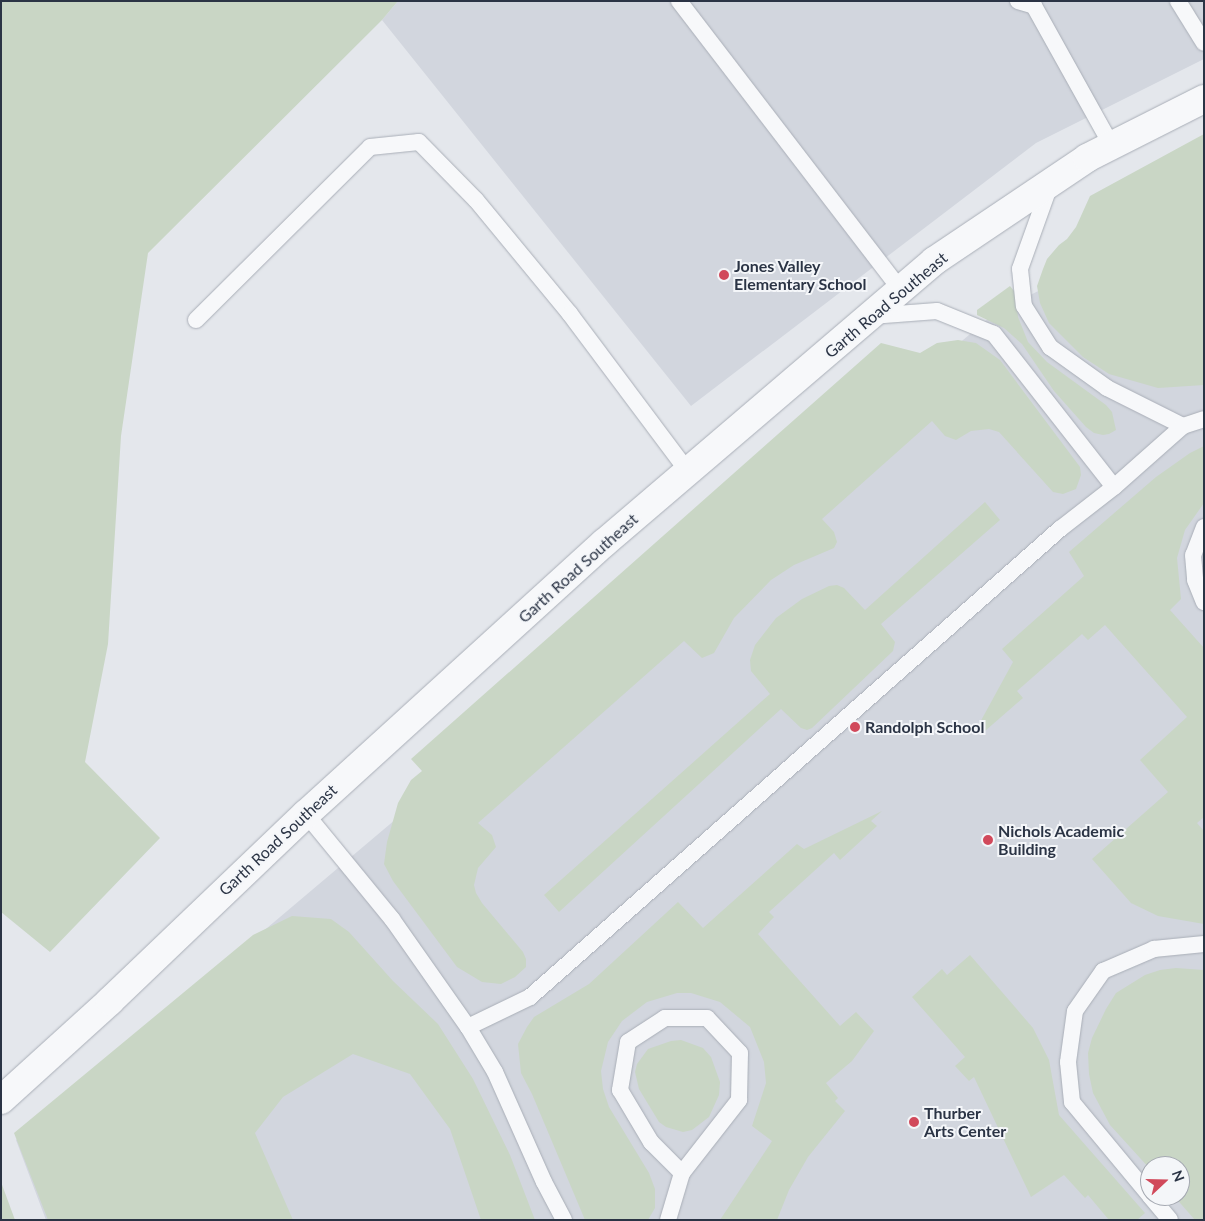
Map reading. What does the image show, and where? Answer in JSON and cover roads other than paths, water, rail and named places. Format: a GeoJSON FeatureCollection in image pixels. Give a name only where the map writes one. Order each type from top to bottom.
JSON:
{"type":"FeatureCollection","features":[{"type":"Feature","properties":{"kind":"street","name":"Garth Road Southeast"},"geometry":{"type":"LineString","coordinates":[[1,1100],[110,1001],[306,814],[604,543],[934,262],[1087,158],[1204,100]]}},
{"type":"Feature","properties":{"kind":"lane"},"geometry":{"type":"LineString","coordinates":[[679,1],[901,290]]}},
{"type":"Feature","properties":{"kind":"lane"},"geometry":{"type":"LineString","coordinates":[[1018,1],[1034,6],[1112,146]]}},
{"type":"Feature","properties":{"kind":"lane"},"geometry":{"type":"LineString","coordinates":[[1178,1],[1204,43]]}},
{"type":"Feature","properties":{"kind":"lane"},"geometry":{"type":"LineString","coordinates":[[196,320],[370,147],[419,142],[476,200],[570,314],[688,472]]}},
{"type":"Feature","properties":{"kind":"lane"},"geometry":{"type":"LineString","coordinates":[[1051,183],[1020,269],[1024,306],[1050,347],[1107,388],[1183,426]]}},
{"type":"Feature","properties":{"kind":"lane"},"geometry":{"type":"LineString","coordinates":[[871,316],[937,311],[994,334],[1114,487]]}},
{"type":"Feature","properties":{"kind":"lane"},"geometry":{"type":"LineString","coordinates":[[468,1027],[530,997],[567,967],[1060,529],[1114,487],[1183,426],[1204,419]]}},
{"type":"Feature","properties":{"kind":"lane"},"geometry":{"type":"LineString","coordinates":[[1204,527],[1194,555],[1195,580],[1204,602]]}},
{"type":"Feature","properties":{"kind":"lane"},"geometry":{"type":"LineString","coordinates":[[306,814],[392,919],[468,1027],[495,1072],[544,1182],[564,1220]]}},
{"type":"Feature","properties":{"kind":"lane"},"geometry":{"type":"LineString","coordinates":[[1140,1184],[1072,1102],[1068,1062],[1074,1011],[1103,972],[1154,949],[1204,944]]}},
{"type":"Feature","properties":{"kind":"lane"},"geometry":{"type":"LineString","coordinates":[[668,1220],[682,1173],[739,1100],[740,1053],[707,1018],[664,1018],[628,1042],[620,1090],[651,1142],[682,1173]]}},
{"type":"Feature","properties":{"kind":"lane"},"geometry":{"type":"LineString","coordinates":[[1158,1206],[1170,1220]]}},
{"type":"Feature","properties":{"kind":"place","name":"Jones Valley Elementary School"},"geometry":{"type":"Point","coordinates":[724,275]}},
{"type":"Feature","properties":{"kind":"place","name":"Randolph School"},"geometry":{"type":"Point","coordinates":[855,727]}},
{"type":"Feature","properties":{"kind":"place","name":"Nichols Academic Building"},"geometry":{"type":"Point","coordinates":[988,840]}},
{"type":"Feature","properties":{"kind":"place","name":"Thurber Arts Center"},"geometry":{"type":"Point","coordinates":[914,1122]}}]}
